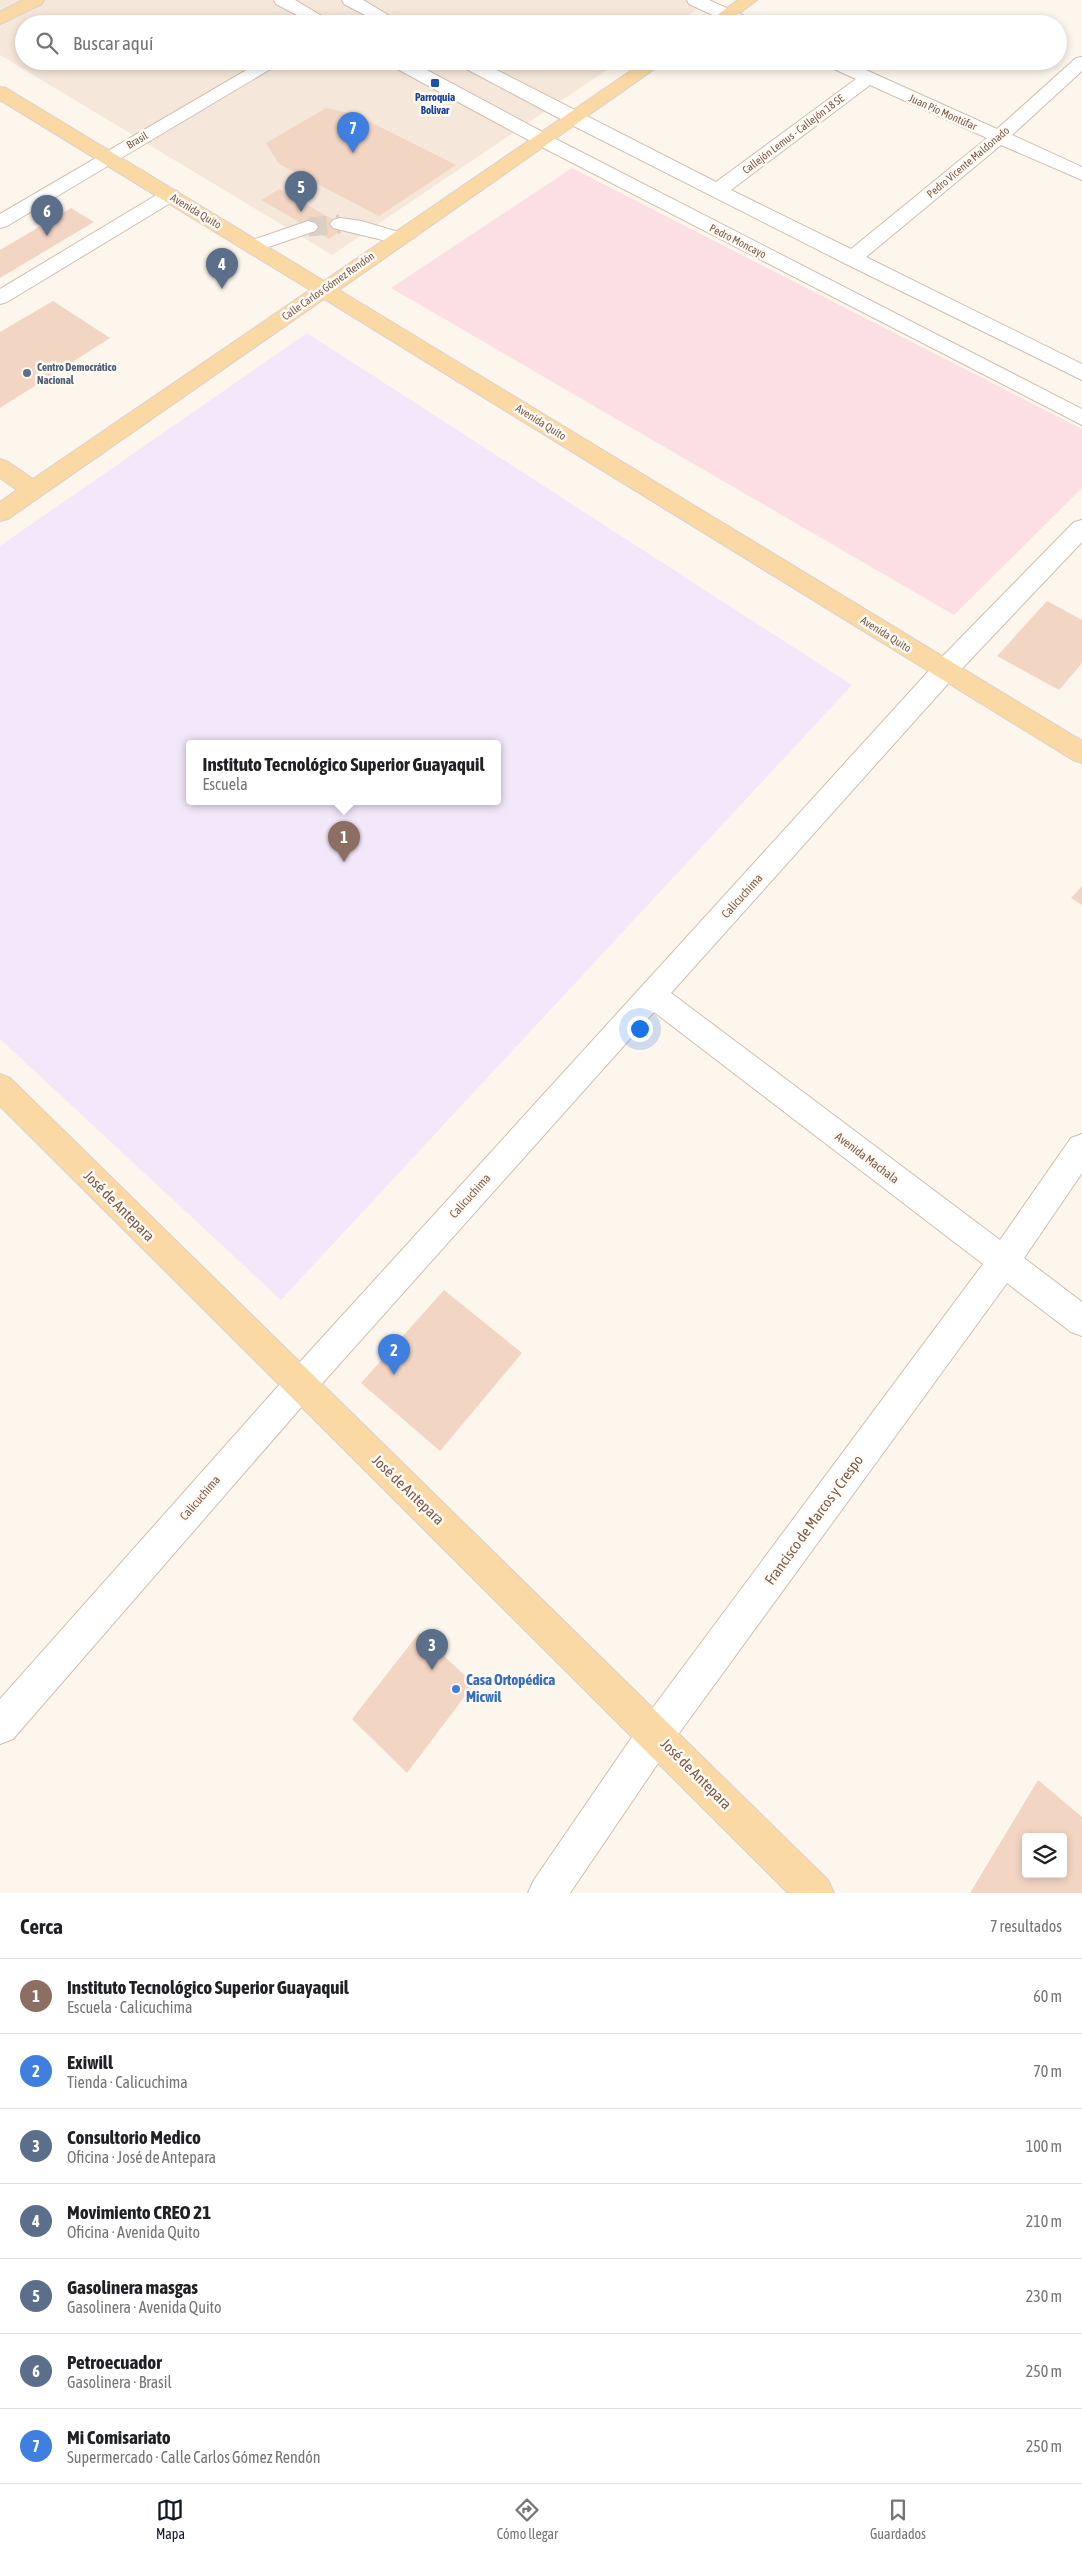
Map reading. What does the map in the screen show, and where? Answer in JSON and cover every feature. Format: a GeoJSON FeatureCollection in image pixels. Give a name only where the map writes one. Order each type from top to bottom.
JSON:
{"type":"FeatureCollection","features":[{"type":"Feature","properties":{"kind":"main road"},"geometry":{"type":"LineString","coordinates":[[0,19],[36,0]]}},
{"type":"Feature","properties":{"kind":"main road"},"geometry":{"type":"LineString","coordinates":[[726,15],[749,0]]}},
{"type":"Feature","properties":{"kind":"main road","name":"Calle Carlos Gómez Rendón"},"geometry":{"type":"LineString","coordinates":[[0,513],[644,70]]}},
{"type":"Feature","properties":{"kind":"main road","name":"Avenida Quito"},"geometry":{"type":"LineString","coordinates":[[0,92],[1082,753]]}},
{"type":"Feature","properties":{"kind":"main road"},"geometry":{"type":"LineString","coordinates":[[0,467],[33,490]]}},
{"type":"Feature","properties":{"kind":"main road","name":"José de Antepara"},"geometry":{"type":"LineString","coordinates":[[0,1087],[816,1893]]}},
{"type":"Feature","properties":{"kind":"street"},"geometry":{"type":"LineString","coordinates":[[282,0],[310,15]]}},
{"type":"Feature","properties":{"kind":"street"},"geometry":{"type":"LineString","coordinates":[[696,0],[715,15]]}},
{"type":"Feature","properties":{"kind":"street"},"geometry":{"type":"LineString","coordinates":[[356,1],[380,15]]}},
{"type":"Feature","properties":{"kind":"street","name":"Pedro Vicente Maldonado"},"geometry":{"type":"LineString","coordinates":[[852,259],[998,137],[1082,62]]}},
{"type":"Feature","properties":{"kind":"street","name":"Brasil"},"geometry":{"type":"LineString","coordinates":[[0,222],[259,70]]}},
{"type":"Feature","properties":{"kind":"street","name":"Pedro Moncayo"},"geometry":{"type":"LineString","coordinates":[[413,70],[541,139],[1082,418]]}},
{"type":"Feature","properties":{"kind":"street"},"geometry":{"type":"LineString","coordinates":[[482,70],[572,118],[1082,373]]}},
{"type":"Feature","properties":{"kind":"street","name":"Juan Pío Montúfar"},"geometry":{"type":"LineString","coordinates":[[851,70],[1082,174]]}},
{"type":"Feature","properties":{"kind":"street","name":"Callejón Lemus - Callejón 18 SE"},"geometry":{"type":"LineString","coordinates":[[718,190],[868,78]]}},
{"type":"Feature","properties":{"kind":"street"},"geometry":{"type":"LineString","coordinates":[[0,298],[170,196]]}},
{"type":"Feature","properties":{"kind":"street"},"geometry":{"type":"LineString","coordinates":[[340,224],[399,238]]}},
{"type":"Feature","properties":{"kind":"street"},"geometry":{"type":"LineString","coordinates":[[254,246],[308,227]]}},
{"type":"Feature","properties":{"kind":"street","name":"Calicuchima"},"geometry":{"type":"LineString","coordinates":[[0,1726],[300,1384],[945,670],[1082,528]]}},
{"type":"Feature","properties":{"kind":"street","name":"Avenida Machala"},"geometry":{"type":"LineString","coordinates":[[653,994],[1082,1321]]}},
{"type":"Feature","properties":{"kind":"street","name":"Francisco de Marcos y Crespo"},"geometry":{"type":"LineString","coordinates":[[547,1893],[656,1734],[1004,1262],[1082,1148]]}},
{"type":"Feature","properties":{"kind":"shaded area","name":"Parroquia Bolivar"},"geometry":{"type":"Polygon","coordinates":[[[0,0],[711,0],[688,15],[15,15],[15,64],[0,55],[0,0]]]}},
{"type":"Feature","properties":{"kind":"shaded area","name":"Parroquia Bolivar"},"geometry":{"type":"Polygon","coordinates":[[[25,70],[607,70],[332,255],[25,70]]]}},
{"type":"Feature","properties":{"kind":"shaded area"},"geometry":{"type":"Polygon","coordinates":[[[572,168],[1082,429],[1082,488],[954,615],[391,288],[572,168]]]}},
{"type":"Feature","properties":{"kind":"shaded area"},"geometry":{"type":"Polygon","coordinates":[[[307,333],[852,685],[281,1300],[0,1039],[0,546],[307,333]]]}},
{"type":"Feature","properties":{"kind":"building"},"geometry":{"type":"Polygon","coordinates":[[[326,108],[354,114],[456,165],[379,216],[279,164],[266,143],[326,108]]]}},
{"type":"Feature","properties":{"kind":"building"},"geometry":{"type":"Polygon","coordinates":[[[279,189],[346,227],[329,239],[261,200],[279,189]]]}},
{"type":"Feature","properties":{"kind":"building"},"geometry":{"type":"Polygon","coordinates":[[[71,208],[94,222],[0,278],[0,250],[71,208]]]}},
{"type":"Feature","properties":{"kind":"building","name":"Centro Democrático Nacional"},"geometry":{"type":"Polygon","coordinates":[[[53,301],[110,338],[0,408],[0,332],[53,301]]]}},
{"type":"Feature","properties":{"kind":"building"},"geometry":{"type":"Polygon","coordinates":[[[1047,601],[1082,620],[1082,663],[1059,690],[997,656],[1047,601]]]}},
{"type":"Feature","properties":{"kind":"building"},"geometry":{"type":"Polygon","coordinates":[[[1082,886],[1082,905],[1071,898],[1082,886]]]}},
{"type":"Feature","properties":{"kind":"building"},"geometry":{"type":"Polygon","coordinates":[[[444,1290],[522,1353],[440,1451],[361,1383],[444,1290]]]}},
{"type":"Feature","properties":{"kind":"building"},"geometry":{"type":"Polygon","coordinates":[[[419,1633],[474,1684],[407,1773],[352,1719],[419,1633]]]}},
{"type":"Feature","properties":{"kind":"building"},"geometry":{"type":"Polygon","coordinates":[[[1038,1780],[1082,1817],[1082,1893],[970,1893],[1038,1780]]]}},
{"type":"Feature","properties":{"kind":"tunnel"},"geometry":{"type":"LineString","coordinates":[[308,227],[340,224]]}},
{"type":"Feature","properties":{"kind":"place","name":"Parroquia Bolivar"},"geometry":{"type":"Point","coordinates":[435,83]}},
{"type":"Feature","properties":{"kind":"place","name":"Mi Comisariato"},"geometry":{"type":"Point","coordinates":[353,153]}},
{"type":"Feature","properties":{"kind":"place","name":"Gasolinera masgas"},"geometry":{"type":"Point","coordinates":[301,212]}},
{"type":"Feature","properties":{"kind":"place","name":"Petroecuador"},"geometry":{"type":"Point","coordinates":[47,236]}},
{"type":"Feature","properties":{"kind":"place","name":"Movimiento CREO 21"},"geometry":{"type":"Point","coordinates":[222,289]}},
{"type":"Feature","properties":{"kind":"place","name":"Centro Democrático Nacional"},"geometry":{"type":"Point","coordinates":[27,373]}},
{"type":"Feature","properties":{"kind":"place","name":"Instituto Tecnológico Superior Guayaquil"},"geometry":{"type":"Point","coordinates":[344,862]}},
{"type":"Feature","properties":{"kind":"place","name":"Exiwill"},"geometry":{"type":"Point","coordinates":[394,1375]}},
{"type":"Feature","properties":{"kind":"place","name":"Consultorio Medico"},"geometry":{"type":"Point","coordinates":[432,1670]}},
{"type":"Feature","properties":{"kind":"place","name":"Casa Ortopédica Micwil"},"geometry":{"type":"Point","coordinates":[456,1689]}}]}
